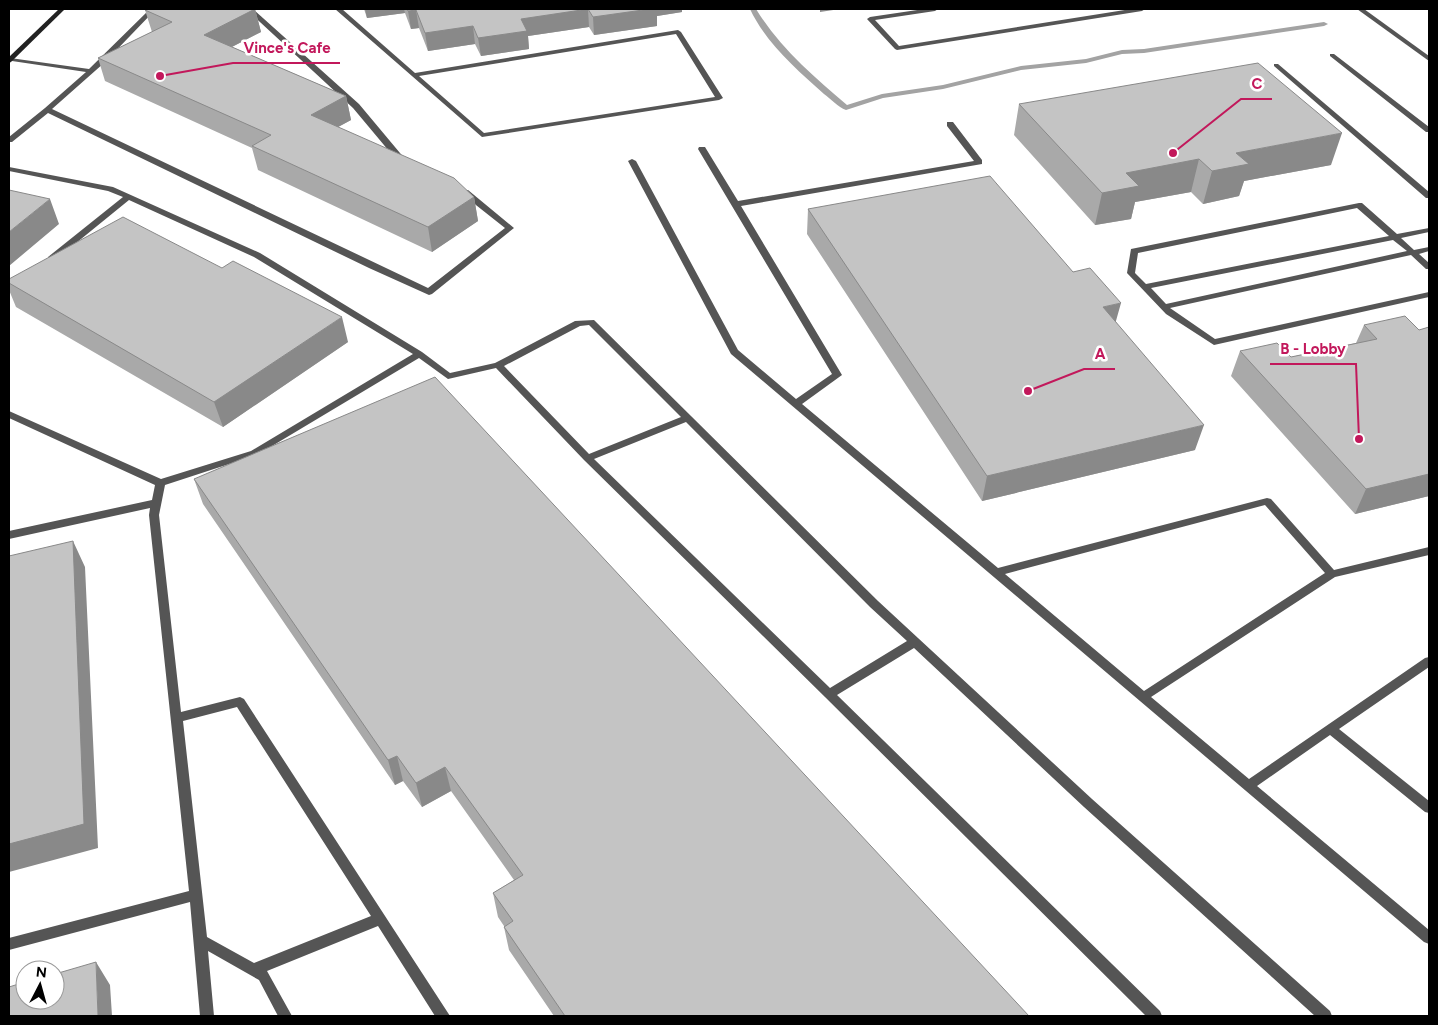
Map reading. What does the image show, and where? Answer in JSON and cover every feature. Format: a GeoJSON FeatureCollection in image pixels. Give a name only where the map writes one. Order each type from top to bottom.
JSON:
{"type":"FeatureCollection","features":[{"type":"Feature","properties":{"kind":"main road"},"geometry":{"type":"LineString","coordinates":[[10,60],[62,9]]}},
{"type":"Feature","properties":{"kind":"street"},"geometry":{"type":"LineString","coordinates":[[9,140],[48,110],[116,49],[153,9]]}},
{"type":"Feature","properties":{"kind":"street"},"geometry":{"type":"LineString","coordinates":[[250,9],[356,106],[402,162],[411,166]]}},
{"type":"Feature","properties":{"kind":"street"},"geometry":{"type":"LineString","coordinates":[[338,9],[482,136],[719,98],[678,32],[414,75]]}},
{"type":"Feature","properties":{"kind":"street"},"geometry":{"type":"LineString","coordinates":[[935,9],[870,18],[897,48],[1142,9]]}},
{"type":"Feature","properties":{"kind":"street"},"geometry":{"type":"LineString","coordinates":[[1089,9],[1097,16]]}},
{"type":"Feature","properties":{"kind":"street"},"geometry":{"type":"LineString","coordinates":[[1360,9],[1428,57]]}},
{"type":"Feature","properties":{"kind":"street"},"geometry":{"type":"LineString","coordinates":[[1332,55],[1429,130]]}},
{"type":"Feature","properties":{"kind":"street"},"geometry":{"type":"LineString","coordinates":[[10,60],[91,71]]}},
{"type":"Feature","properties":{"kind":"street"},"geometry":{"type":"LineString","coordinates":[[1276,65],[1428,193]]}},
{"type":"Feature","properties":{"kind":"street"},"geometry":{"type":"LineString","coordinates":[[48,110],[429,292],[510,228],[468,193],[460,189]]}},
{"type":"Feature","properties":{"kind":"street"},"geometry":{"type":"LineString","coordinates":[[736,204],[979,162],[950,124]]}},
{"type":"Feature","properties":{"kind":"street"},"geometry":{"type":"LineString","coordinates":[[702,149],[837,376],[796,404]]}},
{"type":"Feature","properties":{"kind":"street"},"geometry":{"type":"LineString","coordinates":[[632,161],[734,352],[1429,938]]}},
{"type":"Feature","properties":{"kind":"street"},"geometry":{"type":"LineString","coordinates":[[9,169],[110,189],[257,255],[419,354],[448,376],[498,365],[578,323],[591,322],[867,597],[1088,803],[1325,1016]]}},
{"type":"Feature","properties":{"kind":"street"},"geometry":{"type":"LineString","coordinates":[[46,263],[128,197]]}},
{"type":"Feature","properties":{"kind":"street"},"geometry":{"type":"LineString","coordinates":[[1429,267],[1358,205],[1134,251],[1131,273],[1164,307],[1214,342],[1429,295]]}},
{"type":"Feature","properties":{"kind":"street"},"geometry":{"type":"LineString","coordinates":[[1144,287],[1429,230]]}},
{"type":"Feature","properties":{"kind":"street"},"geometry":{"type":"LineString","coordinates":[[1164,307],[1429,250]]}},
{"type":"Feature","properties":{"kind":"street"},"geometry":{"type":"LineString","coordinates":[[9,414],[160,483],[254,453],[419,354]]}},
{"type":"Feature","properties":{"kind":"street"},"geometry":{"type":"LineString","coordinates":[[498,365],[587,458],[1155,1016]]}},
{"type":"Feature","properties":{"kind":"street"},"geometry":{"type":"LineString","coordinates":[[587,458],[687,418]]}},
{"type":"Feature","properties":{"kind":"street"},"geometry":{"type":"LineString","coordinates":[[160,483],[154,514],[196,895],[207,1016]]}},
{"type":"Feature","properties":{"kind":"street"},"geometry":{"type":"LineString","coordinates":[[995,573],[1267,501],[1332,574]]}},
{"type":"Feature","properties":{"kind":"street"},"geometry":{"type":"LineString","coordinates":[[9,535],[156,504]]}},
{"type":"Feature","properties":{"kind":"street"},"geometry":{"type":"LineString","coordinates":[[1144,697],[1332,574],[1429,550]]}},
{"type":"Feature","properties":{"kind":"street"},"geometry":{"type":"LineString","coordinates":[[829,694],[915,642]]}},
{"type":"Feature","properties":{"kind":"street"},"geometry":{"type":"LineString","coordinates":[[1248,786],[1429,661]]}},
{"type":"Feature","properties":{"kind":"street"},"geometry":{"type":"LineString","coordinates":[[176,718],[240,702],[443,1016]]}},
{"type":"Feature","properties":{"kind":"street"},"geometry":{"type":"LineString","coordinates":[[1331,729],[1429,808]]}},
{"type":"Feature","properties":{"kind":"street"},"geometry":{"type":"LineString","coordinates":[[9,944],[196,895]]}},
{"type":"Feature","properties":{"kind":"street"},"geometry":{"type":"LineString","coordinates":[[253,970],[380,919]]}},
{"type":"Feature","properties":{"kind":"street"},"geometry":{"type":"LineString","coordinates":[[200,940],[264,976],[285,1016]]}},
{"type":"Feature","properties":{"kind":"building"},"geometry":{"type":"Polygon","coordinates":[[[255,9],[204,35],[346,96],[311,115],[454,178],[474,197],[428,227],[252,146],[271,135],[98,58],[172,22],[145,10],[255,9]]]}},
{"type":"Feature","properties":{"kind":"building"},"geometry":{"type":"Polygon","coordinates":[[[407,9],[588,9],[521,19],[527,31],[478,38],[473,26],[425,33],[416,10],[408,11],[407,9]]]}},
{"type":"Feature","properties":{"kind":"building"},"geometry":{"type":"Polygon","coordinates":[[[588,9],[650,9],[593,17],[588,9]]]}},
{"type":"Feature","properties":{"kind":"building"},"geometry":{"type":"Polygon","coordinates":[[[1258,63],[1342,133],[1236,153],[1249,164],[1212,171],[1199,159],[1126,173],[1139,186],[1102,193],[1019,104],[1258,63]]]}},
{"type":"Feature","properties":{"kind":"building"},"geometry":{"type":"Polygon","coordinates":[[[990,176],[1073,272],[1090,268],[1121,303],[1103,307],[1204,425],[987,476],[808,209],[990,176]]]}},
{"type":"Feature","properties":{"kind":"building"},"geometry":{"type":"Polygon","coordinates":[[[9,190],[50,199],[9,232],[9,190]]]}},
{"type":"Feature","properties":{"kind":"building"},"geometry":{"type":"Polygon","coordinates":[[[123,217],[222,268],[233,261],[342,317],[214,402],[9,283],[9,279],[123,217]]]}},
{"type":"Feature","properties":{"kind":"building"},"geometry":{"type":"Polygon","coordinates":[[[1405,316],[1419,330],[1429,327],[1429,474],[1366,489],[1240,351],[1277,343],[1291,357],[1377,339],[1364,325],[1405,316]]]}},
{"type":"Feature","properties":{"kind":"building"},"geometry":{"type":"Polygon","coordinates":[[[435,377],[1029,1016],[565,1016],[504,927],[513,921],[493,893],[523,875],[445,767],[416,783],[397,756],[388,760],[194,479],[435,377]]]}},
{"type":"Feature","properties":{"kind":"building"},"geometry":{"type":"Polygon","coordinates":[[[73,541],[84,824],[9,844],[9,556],[73,541]]]}},
{"type":"Feature","properties":{"kind":"building"},"geometry":{"type":"Polygon","coordinates":[[[96,962],[98,1016],[9,1016],[9,987],[15,985],[15,1010],[65,1010],[65,971],[96,962]]]}},
{"type":"Feature","properties":{"kind":"waterway"},"geometry":{"type":"LineString","coordinates":[[753,9],[772,38],[795,63],[846,108],[882,96],[943,87],[1021,68],[1086,61],[1122,52],[1144,51],[1324,24]]}},
{"type":"Feature","properties":{"kind":"place","name":"Vince's Cafe"},"geometry":{"type":"Point","coordinates":[160,76]}},
{"type":"Feature","properties":{"kind":"place","name":"C"},"geometry":{"type":"Point","coordinates":[1173,153]}},
{"type":"Feature","properties":{"kind":"place","name":"A"},"geometry":{"type":"Point","coordinates":[1028,391]}},
{"type":"Feature","properties":{"kind":"place","name":"B - Lobby"},"geometry":{"type":"Point","coordinates":[1359,439]}}]}
